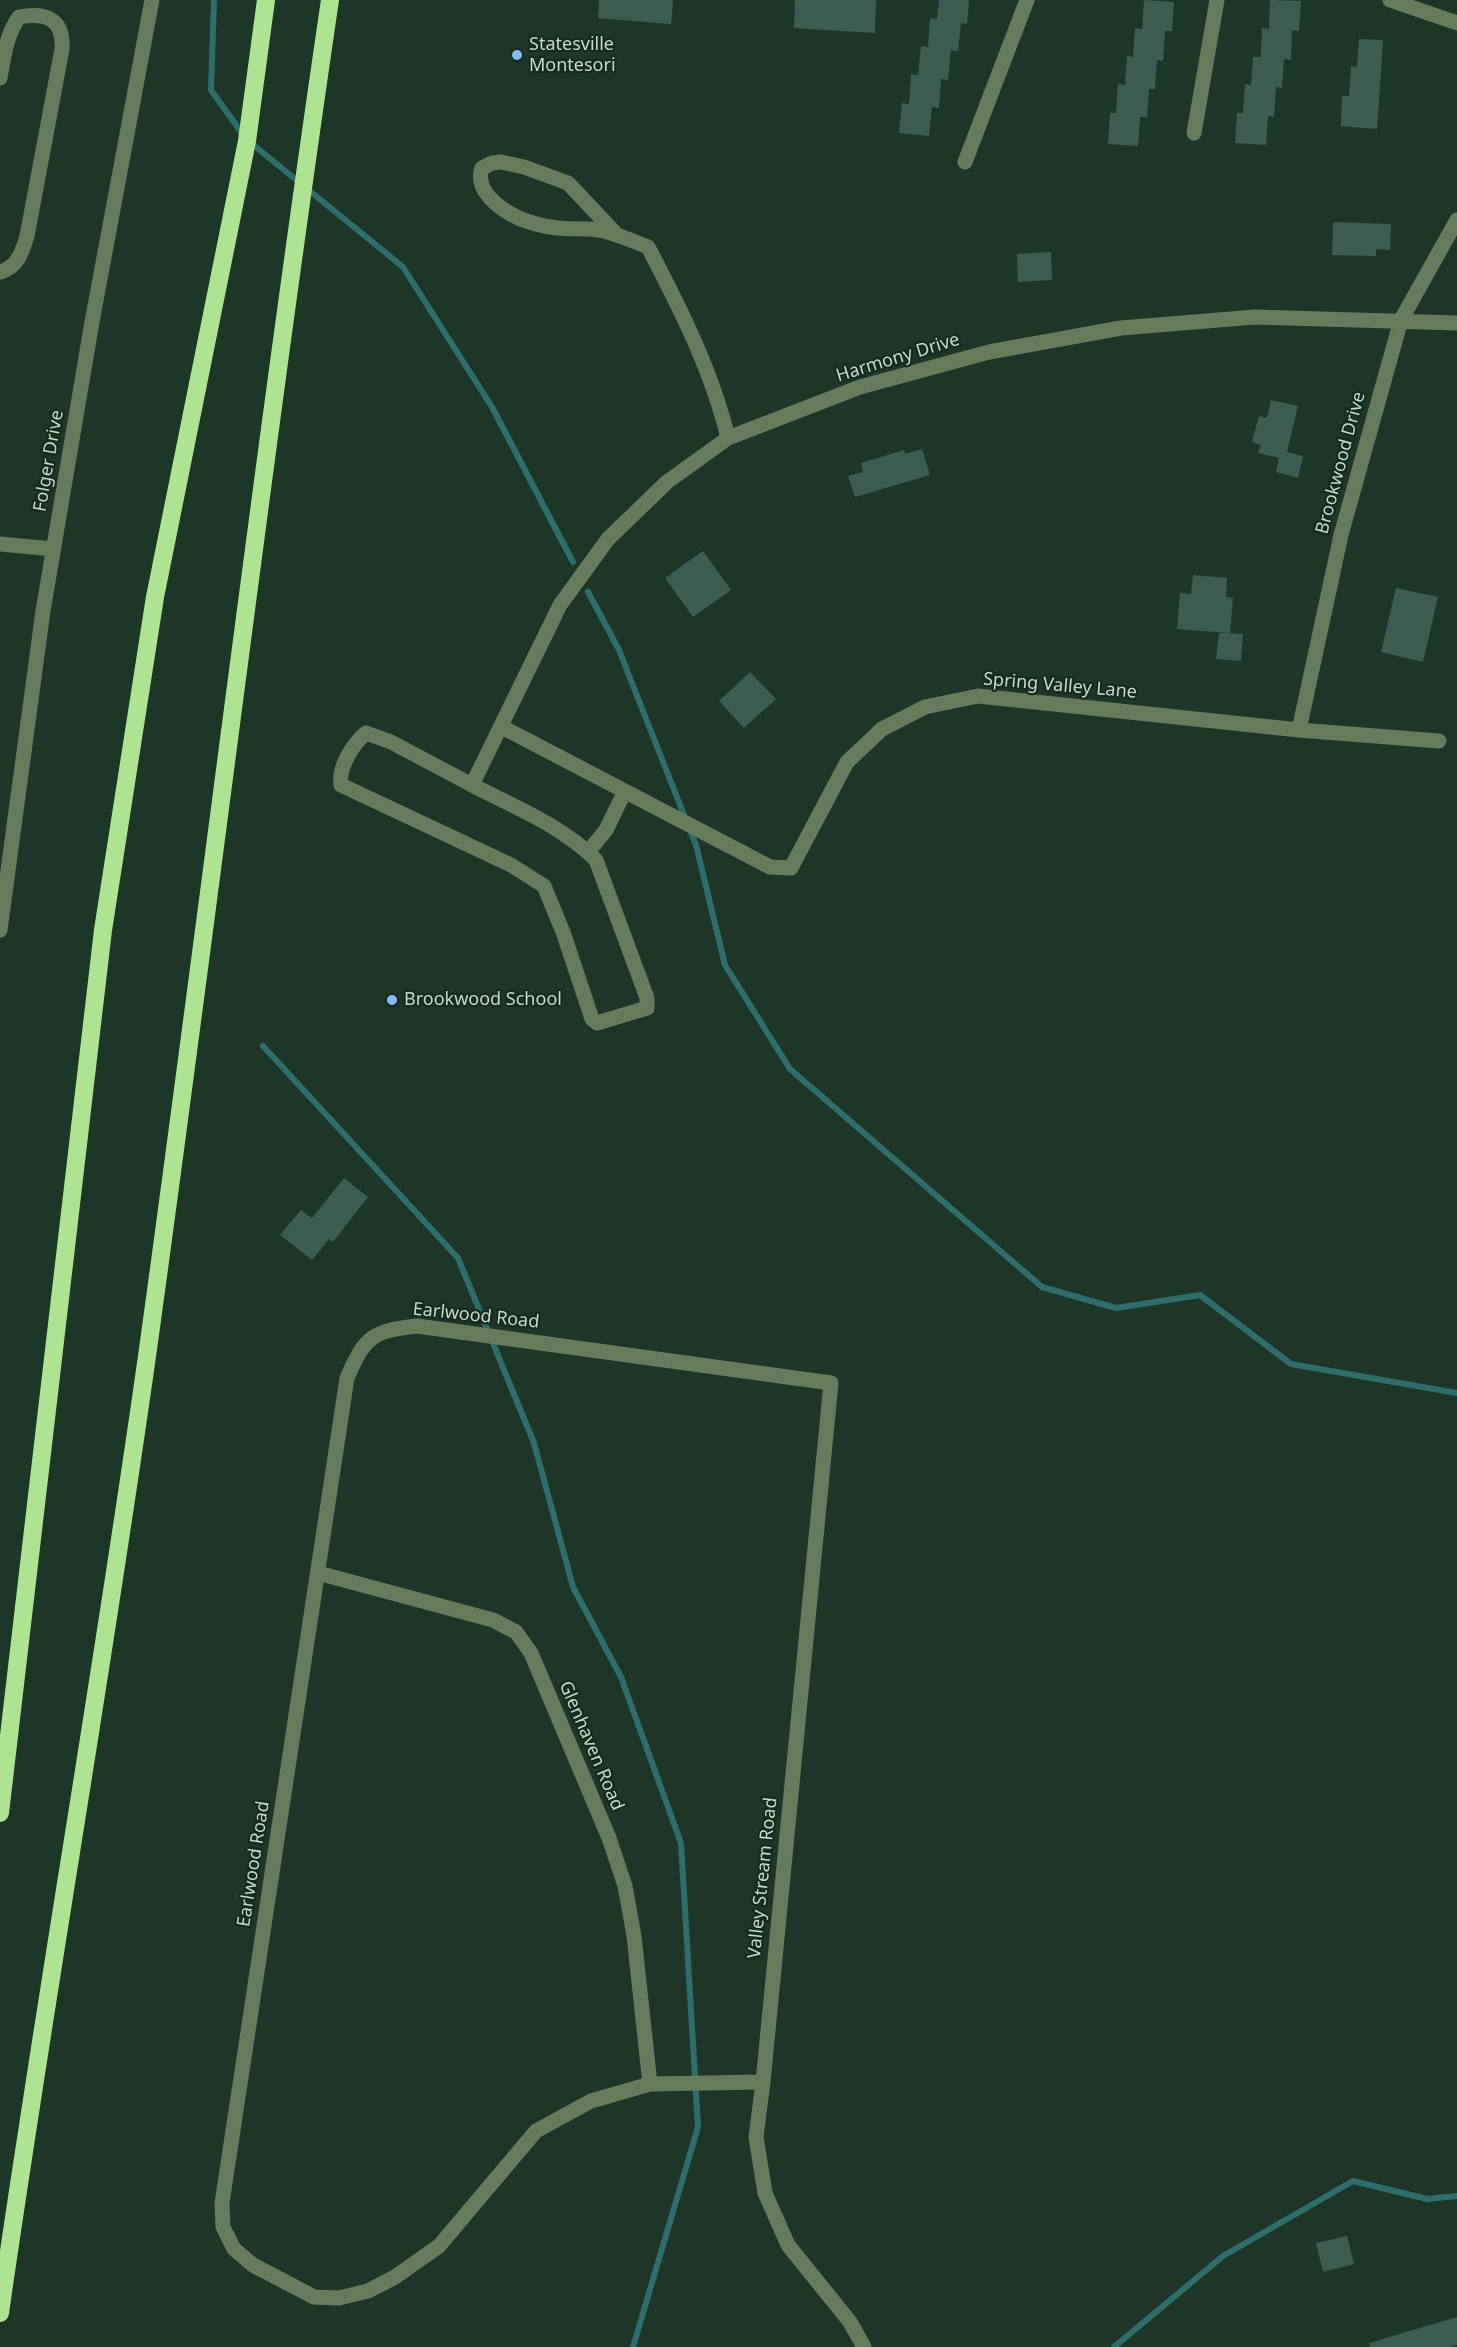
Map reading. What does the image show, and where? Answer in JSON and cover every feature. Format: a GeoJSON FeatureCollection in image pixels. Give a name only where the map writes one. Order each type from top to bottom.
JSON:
{"type":"FeatureCollection","features":[{"type":"Feature","properties":{"kind":"highway"},"geometry":{"type":"LineString","coordinates":[[0,1813],[103,930],[155,597],[247,141],[266,0]]}},
{"type":"Feature","properties":{"kind":"highway"},"geometry":{"type":"LineString","coordinates":[[0,2313],[24,2145],[86,1762],[146,1364],[297,221],[330,0]]}},
{"type":"Feature","properties":{"kind":"street","name":"Folger Drive"},"geometry":{"type":"LineString","coordinates":[[0,930],[43,610],[92,322],[152,0]]}},
{"type":"Feature","properties":{"kind":"street"},"geometry":{"type":"LineString","coordinates":[[965,162],[1027,0]]}},
{"type":"Feature","properties":{"kind":"street"},"geometry":{"type":"LineString","coordinates":[[1194,133],[1217,0]]}},
{"type":"Feature","properties":{"kind":"street"},"geometry":{"type":"LineString","coordinates":[[1390,0],[1411,4],[1457,23]]}},
{"type":"Feature","properties":{"kind":"street"},"geometry":{"type":"LineString","coordinates":[[0,78],[7,41],[19,17],[32,15],[48,18],[59,24],[63,36],[62,49],[27,236],[14,266],[0,272]]}},
{"type":"Feature","properties":{"kind":"street"},"geometry":{"type":"LineString","coordinates":[[617,235],[568,183],[524,167],[501,162],[482,168],[481,184],[486,194],[508,213],[540,225],[558,228],[587,228],[648,246],[688,326],[715,390],[728,438]]}},
{"type":"Feature","properties":{"kind":"street","name":"Brookwood Drive"},"geometry":{"type":"LineString","coordinates":[[1299,730],[1341,535],[1401,320],[1457,220]]}},
{"type":"Feature","properties":{"kind":"street","name":"Harmony Drive"},"geometry":{"type":"LineString","coordinates":[[472,785],[560,605],[608,539],[667,482],[728,438],[860,387],[989,352],[1110,330],[1255,317],[1457,323]]}},
{"type":"Feature","properties":{"kind":"street"},"geometry":{"type":"LineString","coordinates":[[0,544],[53,549]]}},
{"type":"Feature","properties":{"kind":"street","name":"Spring Valley Lane"},"geometry":{"type":"LineString","coordinates":[[502,727],[770,867],[790,868],[847,762],[882,729],[925,707],[978,696],[1299,730]]}},
{"type":"Feature","properties":{"kind":"street"},"geometry":{"type":"LineString","coordinates":[[1299,730],[1439,741]]}},
{"type":"Feature","properties":{"kind":"street"},"geometry":{"type":"LineString","coordinates":[[366,733],[391,742],[472,785],[580,843],[596,860],[647,998],[647,1008],[597,1023],[592,1018],[544,886],[511,865],[341,785],[339,775],[357,740],[366,733]]}},
{"type":"Feature","properties":{"kind":"street"},"geometry":{"type":"LineString","coordinates":[[588,852],[606,830],[624,791]]}},
{"type":"Feature","properties":{"kind":"street","name":"Earlwood Road"},"geometry":{"type":"LineString","coordinates":[[763,2082],[650,2084],[591,2101],[536,2131],[440,2246],[395,2277],[368,2291],[339,2298],[314,2296],[253,2265],[234,2249],[223,2228],[222,2203],[347,1378],[360,1348],[386,1329],[417,1326],[831,1383]]}},
{"type":"Feature","properties":{"kind":"street","name":"Valley Stream Road"},"geometry":{"type":"LineString","coordinates":[[831,1383],[756,2138],[765,2193],[788,2245],[850,2322],[864,2347]]}},
{"type":"Feature","properties":{"kind":"street","name":"Glenhaven Road"},"geometry":{"type":"LineString","coordinates":[[318,1574],[493,1620],[516,1632],[531,1653],[609,1838],[625,1886],[634,1936],[650,2084]]}},
{"type":"Feature","properties":{"kind":"building"},"geometry":{"type":"Polygon","coordinates":[[[599,0],[673,0],[671,24],[598,18],[599,0]]]}},
{"type":"Feature","properties":{"kind":"building"},"geometry":{"type":"Polygon","coordinates":[[[795,0],[876,0],[875,33],[794,28],[795,0]]]}},
{"type":"Feature","properties":{"kind":"building"},"geometry":{"type":"Polygon","coordinates":[[[939,0],[969,0],[967,24],[961,23],[958,51],[951,50],[948,80],[941,79],[939,108],[932,107],[929,136],[899,133],[902,103],[909,104],[911,74],[918,75],[921,46],[928,47],[930,18],[937,19],[939,0]]]}},
{"type":"Feature","properties":{"kind":"building"},"geometry":{"type":"Polygon","coordinates":[[[1144,0],[1174,2],[1172,31],[1165,31],[1163,61],[1157,60],[1155,89],[1149,89],[1147,117],[1140,117],[1138,146],[1108,144],[1110,113],[1116,113],[1118,84],[1125,85],[1127,56],[1133,57],[1135,28],[1142,29],[1144,0]]]}},
{"type":"Feature","properties":{"kind":"building"},"geometry":{"type":"Polygon","coordinates":[[[1270,0],[1301,1],[1299,31],[1292,30],[1291,60],[1284,59],[1282,88],[1276,87],[1274,117],[1268,116],[1266,145],[1235,143],[1237,113],[1243,113],[1245,84],[1251,85],[1253,57],[1261,57],[1262,28],[1269,29],[1270,0]]]}},
{"type":"Feature","properties":{"kind":"building"},"geometry":{"type":"Polygon","coordinates":[[[1359,39],[1383,40],[1377,129],[1341,126],[1342,96],[1349,96],[1351,66],[1357,67],[1359,39]]]}},
{"type":"Feature","properties":{"kind":"building"},"geometry":{"type":"Polygon","coordinates":[[[1333,222],[1391,224],[1390,250],[1376,249],[1376,256],[1332,255],[1333,222]]]}},
{"type":"Feature","properties":{"kind":"building"},"geometry":{"type":"Polygon","coordinates":[[[1051,252],[1052,280],[1018,282],[1017,254],[1051,252]]]}},
{"type":"Feature","properties":{"kind":"building"},"geometry":{"type":"Polygon","coordinates":[[[1271,400],[1298,406],[1287,452],[1303,456],[1298,478],[1276,472],[1279,458],[1258,453],[1261,445],[1252,442],[1259,416],[1267,418],[1271,400]]]}},
{"type":"Feature","properties":{"kind":"building"},"geometry":{"type":"Polygon","coordinates":[[[922,449],[930,475],[855,497],[848,476],[863,472],[861,463],[904,450],[905,454],[922,449]]]}},
{"type":"Feature","properties":{"kind":"building"},"geometry":{"type":"Polygon","coordinates":[[[703,551],[731,590],[693,617],[665,578],[703,551]]]}},
{"type":"Feature","properties":{"kind":"building"},"geometry":{"type":"Polygon","coordinates":[[[1193,575],[1227,578],[1226,597],[1233,598],[1230,633],[1177,629],[1180,593],[1191,594],[1193,575]]]}},
{"type":"Feature","properties":{"kind":"building"},"geometry":{"type":"Polygon","coordinates":[[[1396,588],[1438,597],[1423,662],[1381,652],[1396,588]]]}},
{"type":"Feature","properties":{"kind":"building"},"geometry":{"type":"Polygon","coordinates":[[[1219,633],[1243,634],[1241,661],[1216,659],[1219,633]]]}},
{"type":"Feature","properties":{"kind":"building"},"geometry":{"type":"Polygon","coordinates":[[[750,672],[776,699],[744,728],[719,701],[750,672]]]}},
{"type":"Feature","properties":{"kind":"building"},"geometry":{"type":"Polygon","coordinates":[[[344,1178],[368,1197],[333,1242],[329,1239],[312,1260],[280,1235],[301,1210],[312,1218],[344,1178]]]}},
{"type":"Feature","properties":{"kind":"building"},"geometry":{"type":"Polygon","coordinates":[[[1347,2236],[1354,2264],[1323,2272],[1316,2243],[1347,2236]]]}},
{"type":"Feature","properties":{"kind":"building"},"geometry":{"type":"Polygon","coordinates":[[[1457,2317],[1457,2345],[1450,2347],[1370,2347],[1369,2343],[1457,2317]]]}},
{"type":"Feature","properties":{"kind":"waterway"},"geometry":{"type":"LineString","coordinates":[[214,0],[211,90],[244,136]]}},
{"type":"Feature","properties":{"kind":"waterway"},"geometry":{"type":"LineString","coordinates":[[251,143],[403,267],[492,407],[573,562]]}},
{"type":"Feature","properties":{"kind":"waterway"},"geometry":{"type":"LineString","coordinates":[[588,592],[619,650],[686,820]]}},
{"type":"Feature","properties":{"kind":"waterway"},"geometry":{"type":"LineString","coordinates":[[690,830],[696,845],[725,965],[790,1069],[1042,1287],[1116,1308],[1200,1295],[1291,1364],[1457,1393]]}},
{"type":"Feature","properties":{"kind":"waterway"},"geometry":{"type":"LineString","coordinates":[[263,1046],[458,1258],[534,1443],[573,1587],[621,1677],[681,1843],[698,2127],[633,2347]]}},
{"type":"Feature","properties":{"kind":"waterway"},"geometry":{"type":"LineString","coordinates":[[1114,2347],[1223,2256],[1353,2181],[1427,2199],[1457,2196]]}},
{"type":"Feature","properties":{"kind":"place","name":"Statesville Montesori"},"geometry":{"type":"Point","coordinates":[517,55]}},
{"type":"Feature","properties":{"kind":"place","name":"Brookwood School"},"geometry":{"type":"Point","coordinates":[392,1000]}}]}
